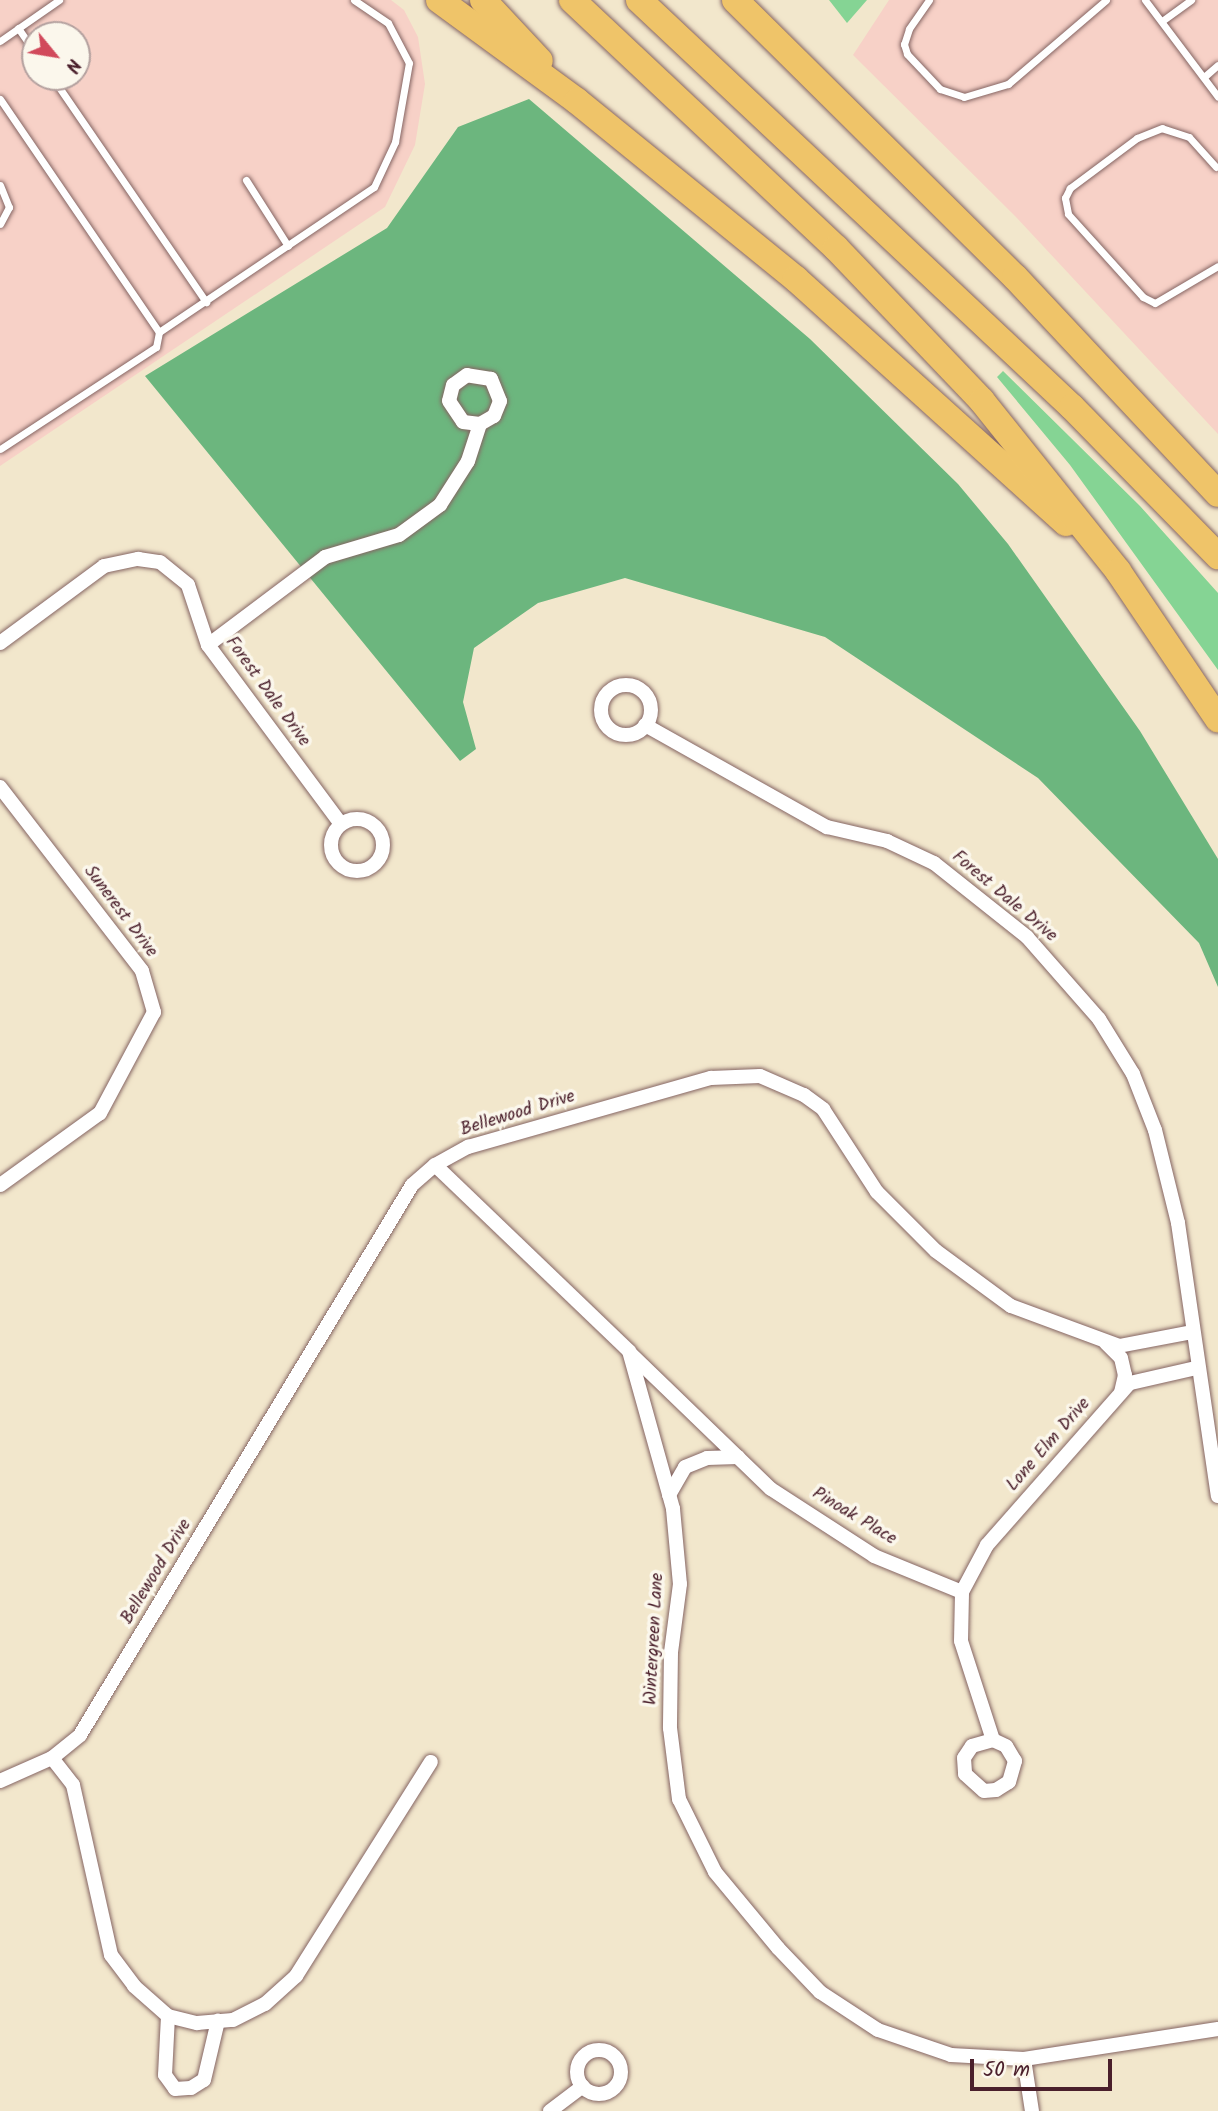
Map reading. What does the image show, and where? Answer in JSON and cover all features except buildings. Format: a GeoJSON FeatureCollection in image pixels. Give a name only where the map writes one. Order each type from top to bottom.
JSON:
{"type":"FeatureCollection","features":[{"type":"Feature","properties":{"kind":"highway"},"geometry":{"type":"LineString","coordinates":[[439,0],[577,101],[850,325],[1118,571]]}},
{"type":"Feature","properties":{"kind":"highway"},"geometry":{"type":"LineString","coordinates":[[483,0],[577,101]]}},
{"type":"Feature","properties":{"kind":"highway"},"geometry":{"type":"LineString","coordinates":[[572,0],[911,324],[999,421],[1118,571],[1218,719]]}},
{"type":"Feature","properties":{"kind":"highway"},"geometry":{"type":"LineString","coordinates":[[639,0],[1072,407],[1218,556]]}},
{"type":"Feature","properties":{"kind":"highway"},"geometry":{"type":"LineString","coordinates":[[735,0],[858,118],[1218,494]]}},
{"type":"Feature","properties":{"kind":"highway"},"geometry":{"type":"LineString","coordinates":[[756,0],[858,118]]}},
{"type":"Feature","properties":{"kind":"street"},"geometry":{"type":"LineString","coordinates":[[208,645],[325,557],[399,535],[440,505],[468,461],[480,425]]}},
{"type":"Feature","properties":{"kind":"street","name":"Forest Dale Drive"},"geometry":{"type":"LineString","coordinates":[[0,643],[104,566],[138,559],[160,562],[188,585],[208,645],[340,823]]}},
{"type":"Feature","properties":{"kind":"street","name":"Forest Dale Drive"},"geometry":{"type":"LineString","coordinates":[[645,725],[827,827],[887,841],[934,863],[1027,937],[1064,975],[1133,1074],[1155,1130],[1178,1223],[1196,1368],[1218,1496]]}},
{"type":"Feature","properties":{"kind":"street","name":"Sunerest Drive"},"geometry":{"type":"LineString","coordinates":[[0,787],[142,971],[154,1012],[100,1113],[0,1185]]}},
{"type":"Feature","properties":{"kind":"street","name":"Bellewood Drive"},"geometry":{"type":"LineString","coordinates":[[0,1781],[52,1758],[80,1735],[412,1185],[435,1165],[468,1147],[711,1077],[760,1076],[804,1095],[823,1109],[877,1192],[936,1251],[1011,1307],[1119,1346],[1192,1332]]}},
{"type":"Feature","properties":{"kind":"street"},"geometry":{"type":"LineString","coordinates":[[435,1165],[629,1352]]}},
{"type":"Feature","properties":{"kind":"street"},"geometry":{"type":"LineString","coordinates":[[1105,1342],[1121,1358],[1125,1375],[1121,1392]]}},
{"type":"Feature","properties":{"kind":"street","name":"Pinoak Place"},"geometry":{"type":"LineString","coordinates":[[629,1352],[771,1489],[874,1556],[962,1592]]}},
{"type":"Feature","properties":{"kind":"street","name":"Wintergreen Lane"},"geometry":{"type":"LineString","coordinates":[[629,1352],[669,1495],[680,1584],[671,1652],[672,1740],[679,1799],[715,1872],[820,1992],[878,2030],[951,2055],[1024,2059],[1218,2029]]}},
{"type":"Feature","properties":{"kind":"street","name":"Lone Elm Drive"},"geometry":{"type":"LineString","coordinates":[[962,1592],[987,1545],[1130,1383],[1196,1368]]}},
{"type":"Feature","properties":{"kind":"street"},"geometry":{"type":"LineString","coordinates":[[669,1495],[685,1467],[707,1458],[738,1457]]}},
{"type":"Feature","properties":{"kind":"street"},"geometry":{"type":"LineString","coordinates":[[962,1592],[961,1641],[992,1740]]}},
{"type":"Feature","properties":{"kind":"street"},"geometry":{"type":"LineString","coordinates":[[52,1758],[73,1785],[111,1955],[134,1986],[168,2016],[197,2023],[233,2020],[265,2004],[296,1976],[431,1762]]}},
{"type":"Feature","properties":{"kind":"street"},"geometry":{"type":"LineString","coordinates":[[168,2016],[165,2075],[175,2089],[191,2088],[204,2080],[218,2021]]}},
{"type":"Feature","properties":{"kind":"street"},"geometry":{"type":"LineString","coordinates":[[1024,2059],[1032,2111]]}},
{"type":"Feature","properties":{"kind":"street"},"geometry":{"type":"LineString","coordinates":[[550,2111],[583,2086]]}},
{"type":"Feature","properties":{"kind":"lane"},"geometry":{"type":"LineString","coordinates":[[0,41],[59,0]]}},
{"type":"Feature","properties":{"kind":"lane"},"geometry":{"type":"LineString","coordinates":[[159,332],[374,187],[395,142],[409,63],[388,23],[354,0]]}},
{"type":"Feature","properties":{"kind":"lane"},"geometry":{"type":"LineString","coordinates":[[929,0],[909,29],[904,44],[907,54],[940,89],[964,97],[1008,84],[1106,0]]}},
{"type":"Feature","properties":{"kind":"lane"},"geometry":{"type":"LineString","coordinates":[[1145,0],[1218,97]]}},
{"type":"Feature","properties":{"kind":"lane"},"geometry":{"type":"LineString","coordinates":[[1161,21],[1191,0]]}},
{"type":"Feature","properties":{"kind":"lane"},"geometry":{"type":"LineString","coordinates":[[18,28],[21,32]]}},
{"type":"Feature","properties":{"kind":"lane"},"geometry":{"type":"LineString","coordinates":[[1204,77],[1218,65]]}},
{"type":"Feature","properties":{"kind":"lane"},"geometry":{"type":"LineString","coordinates":[[62,91],[206,302]]}},
{"type":"Feature","properties":{"kind":"lane"},"geometry":{"type":"LineString","coordinates":[[0,99],[159,332],[156,347],[0,449]]}},
{"type":"Feature","properties":{"kind":"lane"},"geometry":{"type":"LineString","coordinates":[[1217,167],[1189,137],[1162,128],[1137,138],[1070,188],[1065,198],[1068,214],[1143,297],[1155,303],[1218,266]]}},
{"type":"Feature","properties":{"kind":"lane"},"geometry":{"type":"LineString","coordinates":[[246,180],[288,246]]}},
{"type":"Feature","properties":{"kind":"lane"},"geometry":{"type":"LineString","coordinates":[[0,185],[9,207],[0,224]]}},
{"type":"Feature","properties":{"kind":"shaded area"},"geometry":{"type":"Polygon","coordinates":[[[0,0],[391,0],[404,10],[418,37],[425,84],[415,145],[385,207],[0,466],[0,0]]]}},
{"type":"Feature","properties":{"kind":"shaded area"},"geometry":{"type":"Polygon","coordinates":[[[889,0],[1218,0],[1218,434],[1016,217],[853,55],[889,0]]]}},
{"type":"Feature","properties":{"kind":"green space"},"geometry":{"type":"Polygon","coordinates":[[[829,0],[867,0],[847,23],[829,0]]]}},
{"type":"Feature","properties":{"kind":"green space"},"geometry":{"type":"Polygon","coordinates":[[[529,99],[810,339],[958,484],[1008,544],[1140,731],[1218,859],[1218,987],[1199,943],[1038,778],[825,637],[625,578],[538,603],[474,648],[463,702],[476,749],[460,761],[145,376],[387,228],[458,127],[529,99]]]}},
{"type":"Feature","properties":{"kind":"green space"},"geometry":{"type":"Polygon","coordinates":[[[1003,371],[1140,506],[1218,593],[1218,670],[1070,465],[997,377],[1003,371]]]}}]}
